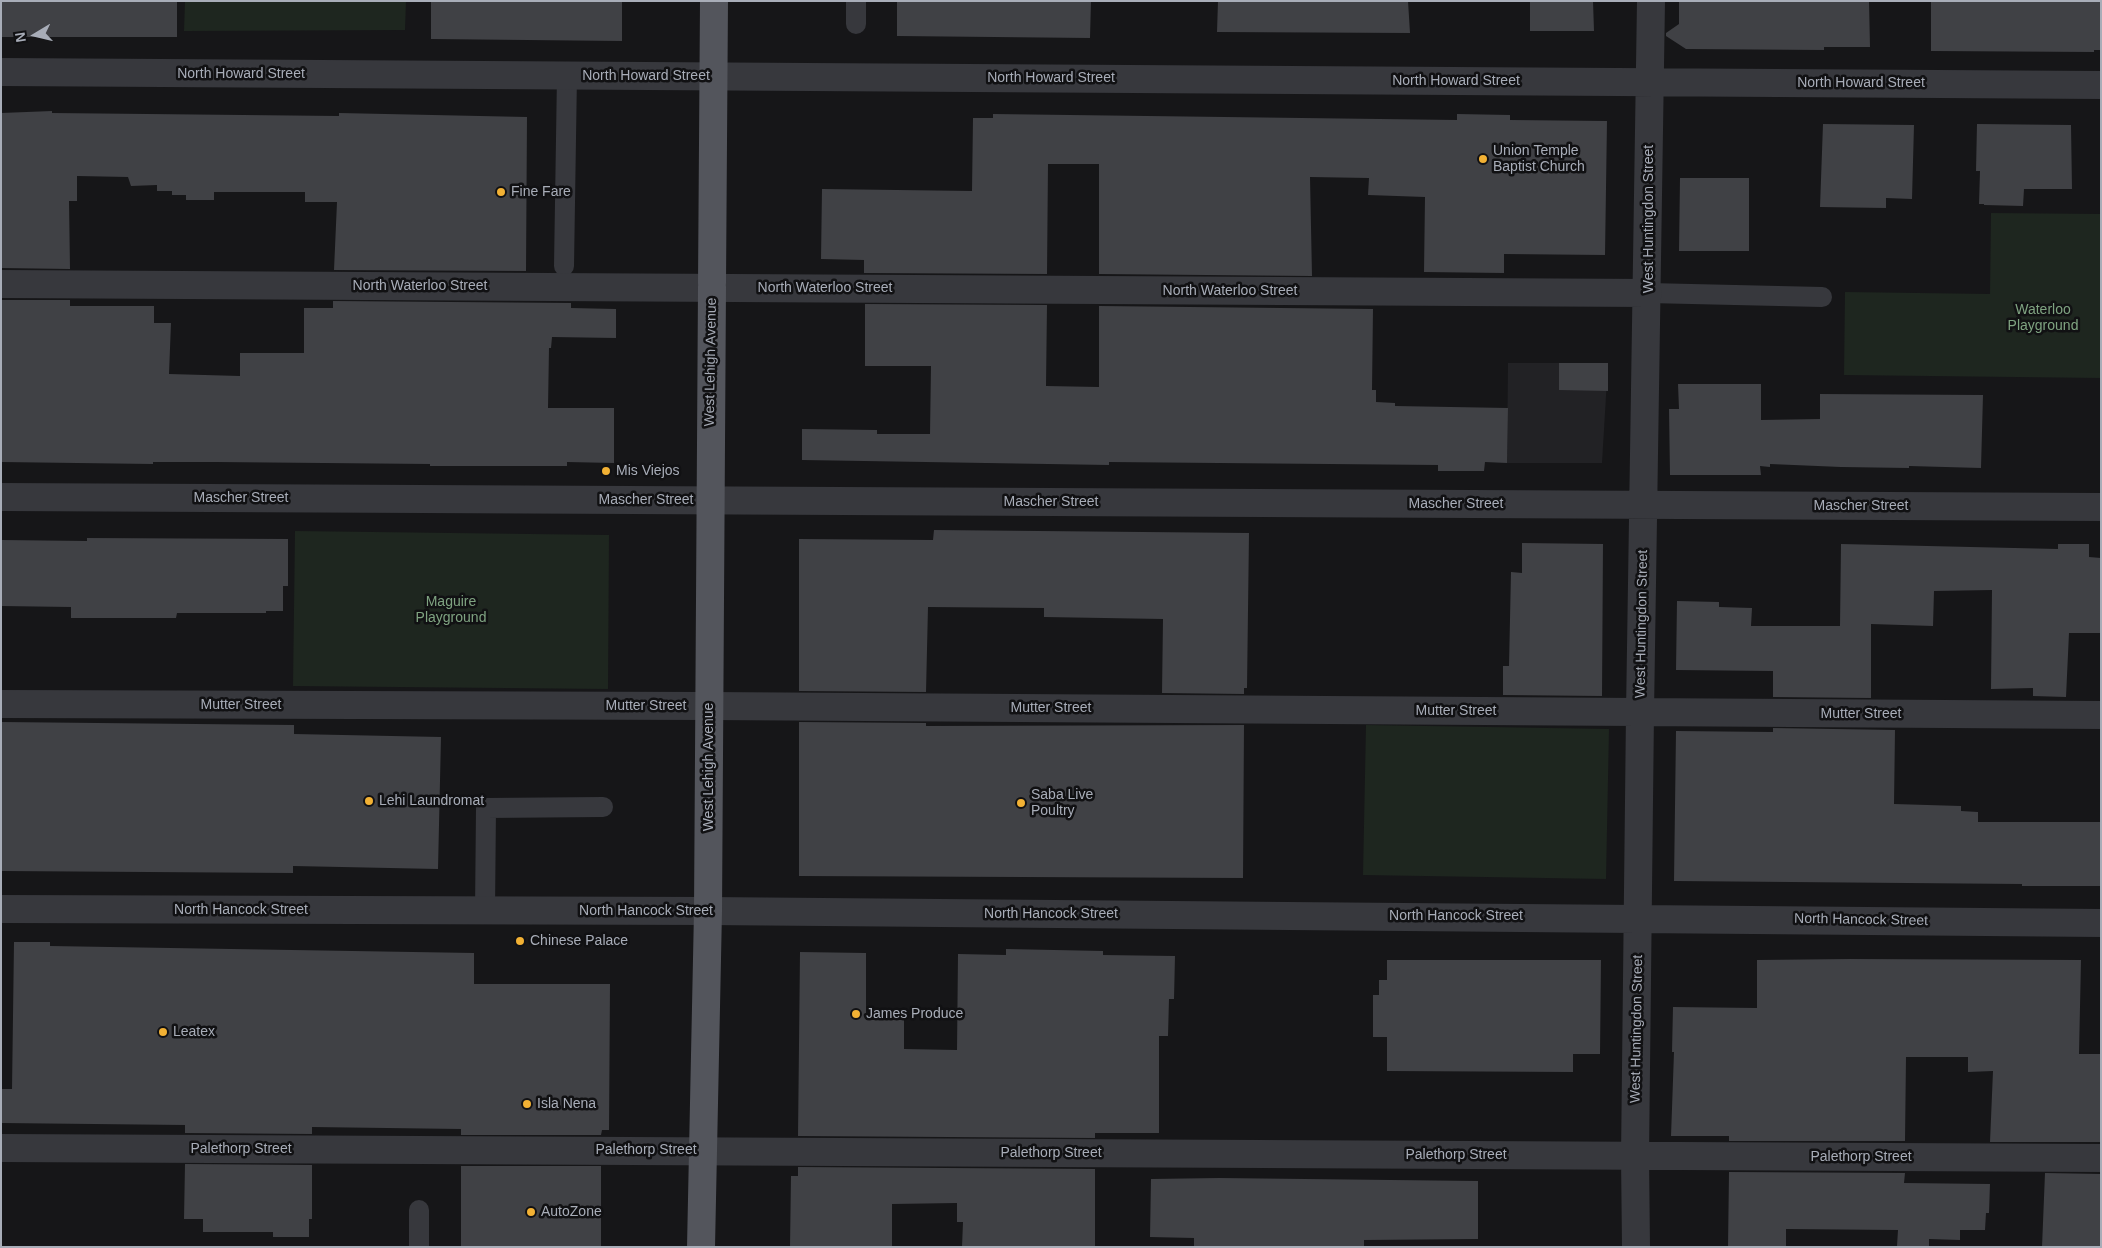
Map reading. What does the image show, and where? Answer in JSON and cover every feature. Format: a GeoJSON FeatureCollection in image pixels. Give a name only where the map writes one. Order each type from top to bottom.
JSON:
{"type":"FeatureCollection","features":[{"type":"Feature","properties":{"kind":"main road","name":"West Lehigh Avenue"},"geometry":{"type":"LineString","coordinates":[[701,1247],[708,911],[714,1]]}},
{"type":"Feature","properties":{"kind":"street","name":"West Huntingdon Street"},"geometry":{"type":"LineString","coordinates":[[1636,1247],[1635,1157],[1640,712],[1648,293],[1651,1]]}},
{"type":"Feature","properties":{"kind":"street","name":"North Howard Street"},"geometry":{"type":"LineString","coordinates":[[1,72],[2101,85]]}},
{"type":"Feature","properties":{"kind":"street","name":"North Waterloo Street"},"geometry":{"type":"LineString","coordinates":[[1,284],[712,285],[1648,293]]}},
{"type":"Feature","properties":{"kind":"street","name":"Mascher Street"},"geometry":{"type":"LineString","coordinates":[[1,497],[2101,507]]}},
{"type":"Feature","properties":{"kind":"street","name":"Mutter Street"},"geometry":{"type":"LineString","coordinates":[[1,704],[709,706],[2101,715]]}},
{"type":"Feature","properties":{"kind":"street","name":"North Hancock Street"},"geometry":{"type":"LineString","coordinates":[[1,909],[708,911],[2101,923]]}},
{"type":"Feature","properties":{"kind":"street","name":"Palethorp Street"},"geometry":{"type":"LineString","coordinates":[[1,1148],[2101,1158]]}},
{"type":"Feature","properties":{"kind":"lane"},"geometry":{"type":"LineString","coordinates":[[856,1],[856,24]]}},
{"type":"Feature","properties":{"kind":"lane"},"geometry":{"type":"LineString","coordinates":[[564,266],[567,76]]}},
{"type":"Feature","properties":{"kind":"lane"},"geometry":{"type":"LineString","coordinates":[[1648,293],[1822,297]]}},
{"type":"Feature","properties":{"kind":"lane"},"geometry":{"type":"LineString","coordinates":[[485,910],[486,808],[603,807]]}},
{"type":"Feature","properties":{"kind":"lane"},"geometry":{"type":"LineString","coordinates":[[419,1210],[419,1247]]}},
{"type":"Feature","properties":{"kind":"shaded area"},"geometry":{"type":"Polygon","coordinates":[[[1508,363],[1608,363],[1602,463],[1507,463],[1508,363]]]}},
{"type":"Feature","properties":{"kind":"green space"},"geometry":{"type":"Polygon","coordinates":[[[185,1],[406,1],[405,30],[184,31],[185,1]]]}},
{"type":"Feature","properties":{"kind":"green space","name":"Waterloo Playground"},"geometry":{"type":"Polygon","coordinates":[[[1991,213],[2101,214],[2101,378],[1844,375],[1845,292],[1990,294],[1991,213]]]}},
{"type":"Feature","properties":{"kind":"green space","name":"Maguire Playground"},"geometry":{"type":"Polygon","coordinates":[[[295,531],[609,535],[608,689],[293,686],[295,531]]]}},
{"type":"Feature","properties":{"kind":"green space"},"geometry":{"type":"Polygon","coordinates":[[[1366,725],[1609,729],[1606,879],[1363,875],[1366,725]]]}},
{"type":"Feature","properties":{"kind":"building"},"geometry":{"type":"Polygon","coordinates":[[[1,1],[177,1],[177,37],[1,37],[1,1]]]}},
{"type":"Feature","properties":{"kind":"building"},"geometry":{"type":"Polygon","coordinates":[[[431,1],[622,1],[622,41],[431,39],[431,1]]]}},
{"type":"Feature","properties":{"kind":"building"},"geometry":{"type":"Polygon","coordinates":[[[897,1],[1091,1],[1090,38],[897,36],[897,1]]]}},
{"type":"Feature","properties":{"kind":"building"},"geometry":{"type":"Polygon","coordinates":[[[1218,1],[1408,1],[1410,33],[1217,32],[1218,1]]]}},
{"type":"Feature","properties":{"kind":"building"},"geometry":{"type":"Polygon","coordinates":[[[1530,1],[1593,1],[1594,31],[1530,31],[1530,1]]]}},
{"type":"Feature","properties":{"kind":"building"},"geometry":{"type":"Polygon","coordinates":[[[1679,1],[1869,1],[1870,47],[1824,47],[1824,50],[1686,49],[1666,36],[1666,33],[1679,24],[1679,1]]]}},
{"type":"Feature","properties":{"kind":"building"},"geometry":{"type":"Polygon","coordinates":[[[1931,1],[2101,1],[2101,50],[2094,50],[2094,52],[1931,51],[1931,1]]]}},
{"type":"Feature","properties":{"kind":"building"},"geometry":{"type":"Polygon","coordinates":[[[52,111],[52,113],[339,116],[339,113],[527,117],[526,271],[334,270],[337,202],[305,202],[305,192],[214,192],[214,200],[186,200],[186,195],[172,195],[172,191],[157,191],[157,185],[131,186],[128,177],[77,176],[77,201],[69,201],[70,269],[1,268],[1,113],[52,111]]]}},
{"type":"Feature","properties":{"kind":"building"},"geometry":{"type":"Polygon","coordinates":[[[993,114],[1457,120],[1457,114],[1510,115],[1510,120],[1607,121],[1605,255],[1504,254],[1504,273],[1424,272],[1425,197],[1368,195],[1369,178],[1310,177],[1312,276],[1099,274],[1099,164],[1048,164],[1047,274],[864,273],[864,260],[821,259],[822,189],[972,191],[973,118],[993,118],[993,114]]]}},
{"type":"Feature","properties":{"kind":"building"},"geometry":{"type":"Polygon","coordinates":[[[1823,124],[1914,125],[1912,199],[1886,198],[1886,208],[1820,207],[1823,124]]]}},
{"type":"Feature","properties":{"kind":"building"},"geometry":{"type":"Polygon","coordinates":[[[1977,124],[2071,125],[2072,189],[2024,189],[2023,206],[1979,204],[1980,171],[1976,171],[1977,124]]]}},
{"type":"Feature","properties":{"kind":"building"},"geometry":{"type":"Polygon","coordinates":[[[1680,178],[1749,178],[1749,251],[1679,251],[1680,178]]]}},
{"type":"Feature","properties":{"kind":"building"},"geometry":{"type":"Polygon","coordinates":[[[1,300],[70,300],[70,306],[154,306],[154,323],[171,323],[169,374],[240,376],[240,353],[304,353],[304,308],[333,308],[333,301],[571,303],[571,308],[616,309],[616,338],[552,337],[551,348],[549,348],[548,408],[614,408],[614,463],[567,462],[567,466],[430,466],[430,464],[216,462],[153,462],[153,464],[1,462],[1,300]]]}},
{"type":"Feature","properties":{"kind":"building"},"geometry":{"type":"Polygon","coordinates":[[[865,304],[1047,305],[1046,386],[1099,387],[1099,306],[1373,309],[1372,390],[1376,390],[1376,402],[1395,403],[1395,406],[1508,408],[1507,463],[1485,462],[1484,471],[1438,471],[1438,465],[1109,462],[1109,465],[802,460],[802,429],[877,430],[877,434],[930,434],[931,366],[865,366],[865,304]]]}},
{"type":"Feature","properties":{"kind":"building"},"geometry":{"type":"Polygon","coordinates":[[[1559,363],[1608,363],[1608,391],[1559,390],[1559,363]]]}},
{"type":"Feature","properties":{"kind":"building"},"geometry":{"type":"Polygon","coordinates":[[[1678,384],[1761,384],[1761,420],[1820,419],[1820,394],[1983,395],[1981,468],[1841,467],[1770,464],[1770,467],[1760,466],[1761,475],[1670,475],[1669,409],[1679,409],[1678,384]]]}},
{"type":"Feature","properties":{"kind":"building"},"geometry":{"type":"Polygon","coordinates":[[[934,530],[1249,533],[1247,688],[1244,688],[1244,694],[1162,693],[1163,619],[1044,617],[1044,608],[928,607],[926,692],[799,691],[799,539],[933,540],[934,530]]]}},
{"type":"Feature","properties":{"kind":"building"},"geometry":{"type":"Polygon","coordinates":[[[87,538],[288,539],[288,586],[283,586],[283,611],[266,611],[266,613],[177,613],[176,618],[71,618],[71,607],[1,606],[1,540],[87,541],[87,538]]]}},
{"type":"Feature","properties":{"kind":"building"},"geometry":{"type":"Polygon","coordinates":[[[1522,543],[1603,544],[1602,696],[1503,695],[1503,666],[1509,666],[1511,572],[1522,573],[1522,543]]]}},
{"type":"Feature","properties":{"kind":"building"},"geometry":{"type":"Polygon","coordinates":[[[1841,544],[2058,549],[2058,544],[2089,544],[2089,557],[2101,558],[2101,633],[2069,633],[2066,697],[2033,696],[2033,688],[1991,689],[1992,590],[1934,591],[1933,626],[1871,624],[1871,698],[1773,697],[1773,671],[1676,670],[1677,601],[1719,602],[1719,607],[1752,608],[1751,626],[1840,626],[1841,544]]]}},
{"type":"Feature","properties":{"kind":"building"},"geometry":{"type":"Polygon","coordinates":[[[1,722],[294,725],[294,734],[441,737],[438,869],[293,866],[293,873],[1,871],[1,722]]]}},
{"type":"Feature","properties":{"kind":"building","name":"Saba Live Poultry"},"geometry":{"type":"Polygon","coordinates":[[[799,722],[926,723],[926,726],[1244,725],[1243,878],[799,876],[799,722]]]}},
{"type":"Feature","properties":{"kind":"building"},"geometry":{"type":"Polygon","coordinates":[[[1773,728],[1895,730],[1894,804],[1961,806],[1961,811],[1978,812],[1978,822],[2101,822],[2101,886],[1674,881],[1676,731],[1773,732],[1773,728]]]}},
{"type":"Feature","properties":{"kind":"building","name":"Leatex"},"geometry":{"type":"Polygon","coordinates":[[[14,942],[50,942],[50,946],[474,953],[474,984],[610,984],[609,1130],[602,1130],[601,1135],[461,1135],[461,1129],[312,1127],[312,1134],[185,1133],[185,1125],[1,1123],[1,1089],[12,1089],[14,942]]]}},
{"type":"Feature","properties":{"kind":"building"},"geometry":{"type":"Polygon","coordinates":[[[1006,949],[1103,951],[1103,955],[1175,956],[1174,999],[1169,999],[1168,1036],[1159,1036],[1159,1133],[1095,1133],[1095,1138],[798,1136],[800,952],[866,953],[866,1020],[904,1020],[904,1049],[957,1050],[958,954],[1006,955],[1006,949]]]}},
{"type":"Feature","properties":{"kind":"building"},"geometry":{"type":"Polygon","coordinates":[[[1387,960],[1601,960],[1600,1054],[1573,1054],[1573,1072],[1387,1071],[1387,1037],[1373,1037],[1373,995],[1379,995],[1379,980],[1387,980],[1387,960]]]}},
{"type":"Feature","properties":{"kind":"building"},"geometry":{"type":"Polygon","coordinates":[[[1757,960],[2081,960],[2079,1054],[2101,1054],[2101,1142],[1990,1142],[1993,1071],[1968,1072],[1968,1057],[1906,1057],[1905,1141],[1729,1141],[1729,1136],[1671,1136],[1674,1052],[1672,1052],[1673,1007],[1757,1008],[1757,960]]]}},
{"type":"Feature","properties":{"kind":"building"},"geometry":{"type":"Polygon","coordinates":[[[185,1164],[312,1165],[312,1219],[309,1219],[309,1237],[273,1237],[273,1232],[203,1232],[203,1219],[184,1219],[185,1164]]]}},
{"type":"Feature","properties":{"kind":"building","name":"AutoZone"},"geometry":{"type":"Polygon","coordinates":[[[461,1166],[601,1166],[601,1247],[461,1247],[461,1166]]]}},
{"type":"Feature","properties":{"kind":"building"},"geometry":{"type":"Polygon","coordinates":[[[798,1167],[1095,1169],[1095,1247],[962,1247],[963,1222],[957,1222],[957,1203],[892,1204],[892,1247],[790,1247],[791,1176],[798,1176],[798,1167]]]}},
{"type":"Feature","properties":{"kind":"building"},"geometry":{"type":"Polygon","coordinates":[[[1729,1172],[1905,1173],[1904,1183],[1990,1184],[1989,1213],[1986,1213],[1985,1230],[1960,1230],[1960,1240],[1929,1239],[1929,1247],[1897,1246],[1898,1230],[1786,1229],[1786,1247],[1728,1247],[1729,1172]]]}},
{"type":"Feature","properties":{"kind":"building"},"geometry":{"type":"Polygon","coordinates":[[[2045,1173],[2101,1174],[2101,1247],[2042,1247],[2045,1173]]]}},
{"type":"Feature","properties":{"kind":"building"},"geometry":{"type":"Polygon","coordinates":[[[1151,1179],[1478,1181],[1478,1239],[1364,1240],[1364,1247],[1194,1247],[1194,1238],[1150,1237],[1151,1179]]]}},
{"type":"Feature","properties":{"kind":"place","name":"Union Temple Baptist Church"},"geometry":{"type":"Point","coordinates":[1483,159]}},
{"type":"Feature","properties":{"kind":"place","name":"Fine Fare"},"geometry":{"type":"Point","coordinates":[501,192]}},
{"type":"Feature","properties":{"kind":"place","name":"Mis Viejos"},"geometry":{"type":"Point","coordinates":[606,471]}},
{"type":"Feature","properties":{"kind":"place","name":"Lehi Laundromat"},"geometry":{"type":"Point","coordinates":[369,801]}},
{"type":"Feature","properties":{"kind":"place","name":"Saba Live Poultry"},"geometry":{"type":"Point","coordinates":[1021,803]}},
{"type":"Feature","properties":{"kind":"place","name":"Chinese Palace"},"geometry":{"type":"Point","coordinates":[520,941]}},
{"type":"Feature","properties":{"kind":"place","name":"James Produce"},"geometry":{"type":"Point","coordinates":[856,1014]}},
{"type":"Feature","properties":{"kind":"place","name":"Leatex"},"geometry":{"type":"Point","coordinates":[163,1032]}},
{"type":"Feature","properties":{"kind":"place","name":"Isla Nena"},"geometry":{"type":"Point","coordinates":[527,1104]}},
{"type":"Feature","properties":{"kind":"place","name":"AutoZone"},"geometry":{"type":"Point","coordinates":[531,1212]}}]}
